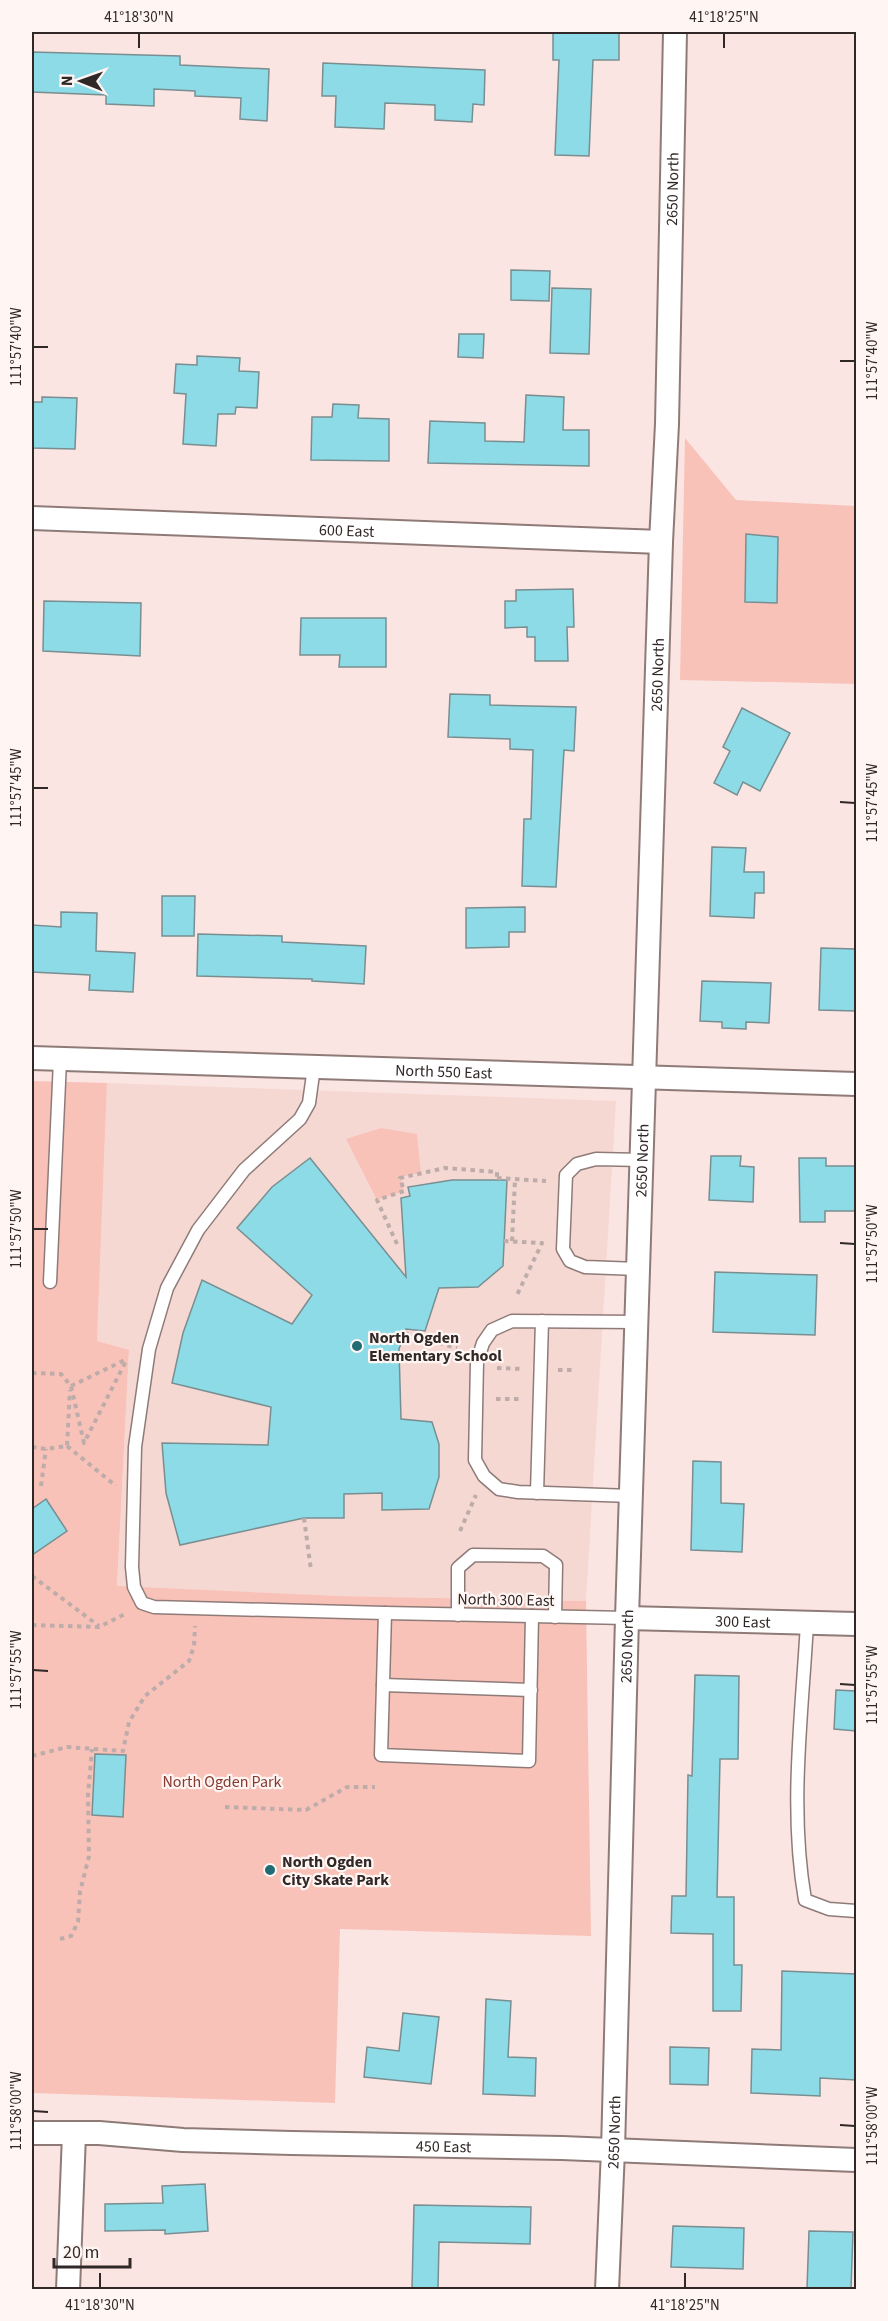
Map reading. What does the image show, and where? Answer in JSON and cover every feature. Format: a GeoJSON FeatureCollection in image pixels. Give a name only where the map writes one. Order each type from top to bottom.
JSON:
{"type":"FeatureCollection","features":[{"type":"Feature","properties":{"kind":"street","name":"2650 North"},"geometry":{"type":"LineString","coordinates":[[607,2289],[661,542],[667,424],[675,32]]}},
{"type":"Feature","properties":{"kind":"street","name":"600 East"},"geometry":{"type":"LineString","coordinates":[[32,518],[661,542]]}},
{"type":"Feature","properties":{"kind":"street","name":"North 550 East"},"geometry":{"type":"LineString","coordinates":[[32,1058],[856,1084]]}},
{"type":"Feature","properties":{"kind":"street","name":"300 East"},"geometry":{"type":"LineString","coordinates":[[627,1618],[856,1624]]}},
{"type":"Feature","properties":{"kind":"street","name":"450 East"},"geometry":{"type":"LineString","coordinates":[[32,2133],[99,2133],[238,2141],[613,2150],[856,2160]]}},
{"type":"Feature","properties":{"kind":"street"},"geometry":{"type":"LineString","coordinates":[[68,2289],[74,2134]]}},
{"type":"Feature","properties":{"kind":"lane"},"geometry":{"type":"LineString","coordinates":[[50,1282],[60,1060]]}},
{"type":"Feature","properties":{"kind":"lane","name":"North 300 East"},"geometry":{"type":"LineString","coordinates":[[314,1067],[309,1103],[300,1119],[244,1170],[198,1230],[167,1288],[149,1349],[135,1447],[132,1567],[134,1587],[142,1603],[154,1607],[627,1618]]}},
{"type":"Feature","properties":{"kind":"lane"},"geometry":{"type":"LineString","coordinates":[[638,1269],[585,1267],[570,1261],[563,1249],[566,1175],[577,1164],[596,1159],[642,1160]]}},
{"type":"Feature","properties":{"kind":"lane"},"geometry":{"type":"LineString","coordinates":[[632,1496],[537,1493],[499,1489],[484,1476],[475,1460],[477,1362],[483,1343],[492,1330],[512,1321],[637,1322]]}},
{"type":"Feature","properties":{"kind":"lane"},"geometry":{"type":"LineString","coordinates":[[537,1493],[542,1321]]}},
{"type":"Feature","properties":{"kind":"lane"},"geometry":{"type":"LineString","coordinates":[[458,1615],[458,1568],[473,1556],[543,1556],[556,1565],[555,1617]]}},
{"type":"Feature","properties":{"kind":"lane"},"geometry":{"type":"LineString","coordinates":[[385,1613],[381,1755],[529,1761],[532,1616]]}},
{"type":"Feature","properties":{"kind":"lane"},"geometry":{"type":"LineString","coordinates":[[807,1623],[796,1807],[803,1889],[805,1900],[829,1909],[856,1911]]}},
{"type":"Feature","properties":{"kind":"lane"},"geometry":{"type":"LineString","coordinates":[[383,1685],[531,1690]]}},
{"type":"Feature","properties":{"kind":"path"},"geometry":{"type":"LineString","coordinates":[[397,1244],[377,1200],[404,1191],[400,1178],[445,1168],[497,1172],[497,1179],[546,1181]]}},
{"type":"Feature","properties":{"kind":"path"},"geometry":{"type":"LineString","coordinates":[[512,1241],[515,1179]]}},
{"type":"Feature","properties":{"kind":"path"},"geometry":{"type":"LineString","coordinates":[[504,1241],[542,1243],[516,1297]]}},
{"type":"Feature","properties":{"kind":"path"},"geometry":{"type":"LineString","coordinates":[[404,1333],[457,1348]]}},
{"type":"Feature","properties":{"kind":"path"},"geometry":{"type":"LineString","coordinates":[[32,1372],[61,1374],[71,1386],[84,1443],[127,1359],[71,1386]]}},
{"type":"Feature","properties":{"kind":"path"},"geometry":{"type":"LineString","coordinates":[[67,1446],[71,1386]]}},
{"type":"Feature","properties":{"kind":"path"},"geometry":{"type":"LineString","coordinates":[[496,1399],[540,1399]]}},
{"type":"Feature","properties":{"kind":"path"},"geometry":{"type":"LineString","coordinates":[[32,1447],[46,1449],[67,1446],[119,1488]]}},
{"type":"Feature","properties":{"kind":"path"},"geometry":{"type":"LineString","coordinates":[[41,1486],[46,1449]]}},
{"type":"Feature","properties":{"kind":"path"},"geometry":{"type":"LineString","coordinates":[[460,1531],[477,1494]]}},
{"type":"Feature","properties":{"kind":"path"},"geometry":{"type":"LineString","coordinates":[[304,1518],[311,1570]]}},
{"type":"Feature","properties":{"kind":"path"},"geometry":{"type":"LineString","coordinates":[[32,1575],[99,1627]]}},
{"type":"Feature","properties":{"kind":"path"},"geometry":{"type":"LineString","coordinates":[[32,1625],[99,1627],[130,1611]]}},
{"type":"Feature","properties":{"kind":"path"},"geometry":{"type":"LineString","coordinates":[[32,1756],[67,1747],[123,1751],[129,1722],[145,1696],[189,1661],[194,1646]]}},
{"type":"Feature","properties":{"kind":"path"},"geometry":{"type":"LineString","coordinates":[[60,1939],[71,1935],[78,1922],[80,1892],[89,1856],[88,1795],[92,1749]]}},
{"type":"Feature","properties":{"kind":"path"},"geometry":{"type":"LineString","coordinates":[[225,1807],[306,1810],[347,1787],[375,1787]]}},
{"type":"Feature","properties":{"kind":"shaded area","name":"North Ogden Elementary School"},"geometry":{"type":"Polygon","coordinates":[[[107,1083],[616,1101],[586,1601],[340,1596],[117,1587],[129,1351],[97,1341],[107,1083]]]}},
{"type":"Feature","properties":{"kind":"green space"},"geometry":{"type":"Polygon","coordinates":[[[685,438],[736,500],[856,506],[856,684],[680,680],[685,438]]]}},
{"type":"Feature","properties":{"kind":"green space","name":"North Ogden Park"},"geometry":{"type":"Polygon","coordinates":[[[32,1081],[107,1083],[97,1341],[129,1350],[117,1586],[340,1596],[586,1601],[591,1936],[340,1929],[335,2103],[32,2093],[32,1081]]]}},
{"type":"Feature","properties":{"kind":"green space"},"geometry":{"type":"Polygon","coordinates":[[[381,1128],[417,1134],[421,1173],[400,1177],[404,1191],[377,1200],[346,1139],[381,1128]]]}},
{"type":"Feature","properties":{"kind":"building"},"geometry":{"type":"Polygon","coordinates":[[[553,32],[619,32],[619,60],[593,60],[589,156],[555,155],[559,60],[553,60],[553,32]]]}},
{"type":"Feature","properties":{"kind":"building"},"geometry":{"type":"Polygon","coordinates":[[[32,52],[180,56],[180,65],[269,69],[267,121],[240,119],[241,98],[195,96],[195,91],[154,89],[154,106],[106,104],[106,95],[32,92],[32,52]]]}},
{"type":"Feature","properties":{"kind":"building"},"geometry":{"type":"Polygon","coordinates":[[[323,63],[485,70],[484,105],[473,104],[472,122],[435,120],[435,105],[385,103],[384,129],[335,127],[336,96],[322,96],[323,63]]]}},
{"type":"Feature","properties":{"kind":"building"},"geometry":{"type":"Polygon","coordinates":[[[511,270],[550,271],[549,301],[511,300],[511,270]]]}},
{"type":"Feature","properties":{"kind":"building"},"geometry":{"type":"Polygon","coordinates":[[[552,288],[591,289],[589,354],[550,353],[552,288]]]}},
{"type":"Feature","properties":{"kind":"building"},"geometry":{"type":"Polygon","coordinates":[[[459,334],[484,334],[483,358],[458,357],[459,334]]]}},
{"type":"Feature","properties":{"kind":"building"},"geometry":{"type":"Polygon","coordinates":[[[197,356],[240,358],[239,371],[259,372],[257,408],[236,407],[235,414],[218,414],[216,446],[183,444],[186,394],[174,393],[176,364],[197,365],[197,356]]]}},
{"type":"Feature","properties":{"kind":"building"},"geometry":{"type":"Polygon","coordinates":[[[526,395],[564,397],[563,430],[589,430],[589,466],[428,463],[430,421],[485,423],[485,441],[524,442],[526,395]]]}},
{"type":"Feature","properties":{"kind":"building"},"geometry":{"type":"Polygon","coordinates":[[[42,397],[77,398],[75,449],[32,448],[32,402],[42,402],[42,397]]]}},
{"type":"Feature","properties":{"kind":"building"},"geometry":{"type":"Polygon","coordinates":[[[333,404],[359,405],[358,418],[389,419],[389,461],[311,460],[312,417],[332,417],[333,404]]]}},
{"type":"Feature","properties":{"kind":"building"},"geometry":{"type":"Polygon","coordinates":[[[746,534],[778,537],[777,603],[745,602],[746,534]]]}},
{"type":"Feature","properties":{"kind":"building"},"geometry":{"type":"Polygon","coordinates":[[[573,589],[574,627],[567,627],[568,661],[535,661],[535,637],[527,637],[527,627],[505,628],[505,601],[516,601],[516,590],[573,589]]]}},
{"type":"Feature","properties":{"kind":"building"},"geometry":{"type":"Polygon","coordinates":[[[44,601],[141,603],[140,656],[43,651],[44,601]]]}},
{"type":"Feature","properties":{"kind":"building"},"geometry":{"type":"Polygon","coordinates":[[[301,618],[386,618],[386,667],[339,667],[340,655],[300,655],[301,618]]]}},
{"type":"Feature","properties":{"kind":"building"},"geometry":{"type":"Polygon","coordinates":[[[450,694],[490,695],[490,705],[576,707],[574,751],[564,750],[556,887],[522,886],[524,819],[531,819],[533,750],[510,749],[510,739],[448,737],[450,694]]]}},
{"type":"Feature","properties":{"kind":"building"},"geometry":{"type":"Polygon","coordinates":[[[742,708],[790,733],[760,791],[743,782],[737,795],[714,783],[730,751],[723,747],[742,708]]]}},
{"type":"Feature","properties":{"kind":"building"},"geometry":{"type":"Polygon","coordinates":[[[712,847],[746,848],[744,872],[764,872],[764,893],[755,893],[754,918],[710,916],[712,847]]]}},
{"type":"Feature","properties":{"kind":"building"},"geometry":{"type":"Polygon","coordinates":[[[162,896],[195,896],[194,936],[162,936],[162,896]]]}},
{"type":"Feature","properties":{"kind":"building"},"geometry":{"type":"Polygon","coordinates":[[[525,907],[525,932],[509,932],[509,947],[466,948],[466,908],[525,907]]]}},
{"type":"Feature","properties":{"kind":"building"},"geometry":{"type":"Polygon","coordinates":[[[61,912],[97,913],[96,951],[135,953],[133,992],[89,990],[90,975],[32,972],[32,925],[61,927],[61,912]]]}},
{"type":"Feature","properties":{"kind":"building"},"geometry":{"type":"Polygon","coordinates":[[[198,934],[282,936],[282,942],[366,946],[364,984],[312,981],[312,979],[197,976],[198,934]]]}},
{"type":"Feature","properties":{"kind":"building"},"geometry":{"type":"Polygon","coordinates":[[[821,948],[856,949],[856,1011],[819,1010],[821,948]]]}},
{"type":"Feature","properties":{"kind":"building"},"geometry":{"type":"Polygon","coordinates":[[[702,981],[771,983],[769,1023],[746,1022],[746,1029],[722,1028],[722,1022],[700,1021],[702,981]]]}},
{"type":"Feature","properties":{"kind":"building"},"geometry":{"type":"Polygon","coordinates":[[[711,1156],[741,1156],[740,1166],[754,1167],[753,1202],[709,1200],[711,1156]]]}},
{"type":"Feature","properties":{"kind":"building"},"geometry":{"type":"Polygon","coordinates":[[[310,1158],[406,1277],[401,1198],[410,1196],[408,1187],[452,1180],[507,1180],[503,1266],[478,1287],[439,1288],[425,1331],[406,1329],[399,1349],[401,1419],[432,1422],[439,1444],[439,1477],[429,1509],[382,1510],[382,1493],[344,1494],[344,1518],[304,1518],[180,1545],[166,1493],[162,1443],[268,1445],[271,1407],[172,1383],[183,1333],[202,1280],[292,1324],[312,1295],[237,1228],[272,1187],[310,1158]]]}},
{"type":"Feature","properties":{"kind":"building"},"geometry":{"type":"Polygon","coordinates":[[[799,1158],[826,1158],[826,1166],[856,1166],[856,1211],[825,1211],[825,1222],[800,1222],[799,1158]]]}},
{"type":"Feature","properties":{"kind":"building"},"geometry":{"type":"Polygon","coordinates":[[[715,1272],[817,1275],[815,1335],[713,1332],[715,1272]]]}},
{"type":"Feature","properties":{"kind":"building"},"geometry":{"type":"Polygon","coordinates":[[[693,1461],[721,1462],[721,1503],[744,1504],[742,1552],[691,1550],[693,1461]]]}},
{"type":"Feature","properties":{"kind":"building"},"geometry":{"type":"Polygon","coordinates":[[[46,1499],[67,1531],[32,1555],[32,1509],[46,1499]]]}},
{"type":"Feature","properties":{"kind":"building"},"geometry":{"type":"Polygon","coordinates":[[[695,1675],[739,1676],[738,1759],[720,1759],[717,1897],[734,1897],[734,1965],[742,1965],[741,2011],[713,2011],[713,1934],[671,1933],[672,1896],[686,1896],[688,1775],[692,1776],[695,1675]]]}},
{"type":"Feature","properties":{"kind":"building"},"geometry":{"type":"Polygon","coordinates":[[[836,1690],[856,1691],[856,1731],[834,1729],[836,1690]]]}},
{"type":"Feature","properties":{"kind":"building"},"geometry":{"type":"Polygon","coordinates":[[[95,1754],[126,1755],[123,1817],[92,1815],[95,1754]]]}},
{"type":"Feature","properties":{"kind":"building"},"geometry":{"type":"Polygon","coordinates":[[[782,1971],[856,1974],[856,2080],[820,2078],[820,2096],[751,2093],[752,2049],[781,2050],[782,1971]]]}},
{"type":"Feature","properties":{"kind":"building"},"geometry":{"type":"Polygon","coordinates":[[[486,1999],[511,2001],[508,2057],[536,2058],[535,2096],[483,2094],[486,1999]]]}},
{"type":"Feature","properties":{"kind":"building"},"geometry":{"type":"Polygon","coordinates":[[[403,2013],[439,2017],[431,2084],[364,2077],[367,2047],[399,2051],[403,2013]]]}},
{"type":"Feature","properties":{"kind":"building"},"geometry":{"type":"Polygon","coordinates":[[[670,2047],[709,2048],[708,2085],[670,2084],[670,2047]]]}},
{"type":"Feature","properties":{"kind":"building"},"geometry":{"type":"Polygon","coordinates":[[[205,2184],[208,2231],[165,2234],[165,2230],[105,2231],[105,2204],[163,2203],[162,2186],[205,2184]]]}},
{"type":"Feature","properties":{"kind":"building"},"geometry":{"type":"Polygon","coordinates":[[[414,2205],[531,2207],[530,2244],[439,2242],[438,2289],[412,2289],[414,2205]]]}},
{"type":"Feature","properties":{"kind":"building"},"geometry":{"type":"Polygon","coordinates":[[[673,2226],[744,2228],[743,2269],[671,2267],[673,2226]]]}},
{"type":"Feature","properties":{"kind":"building"},"geometry":{"type":"Polygon","coordinates":[[[809,2231],[853,2232],[851,2289],[807,2289],[809,2231]]]}},
{"type":"Feature","properties":{"kind":"place","name":"North Ogden Elementary School"},"geometry":{"type":"Point","coordinates":[357,1346]}},
{"type":"Feature","properties":{"kind":"place","name":"North Ogden City Skate Park"},"geometry":{"type":"Point","coordinates":[270,1870]}}]}
